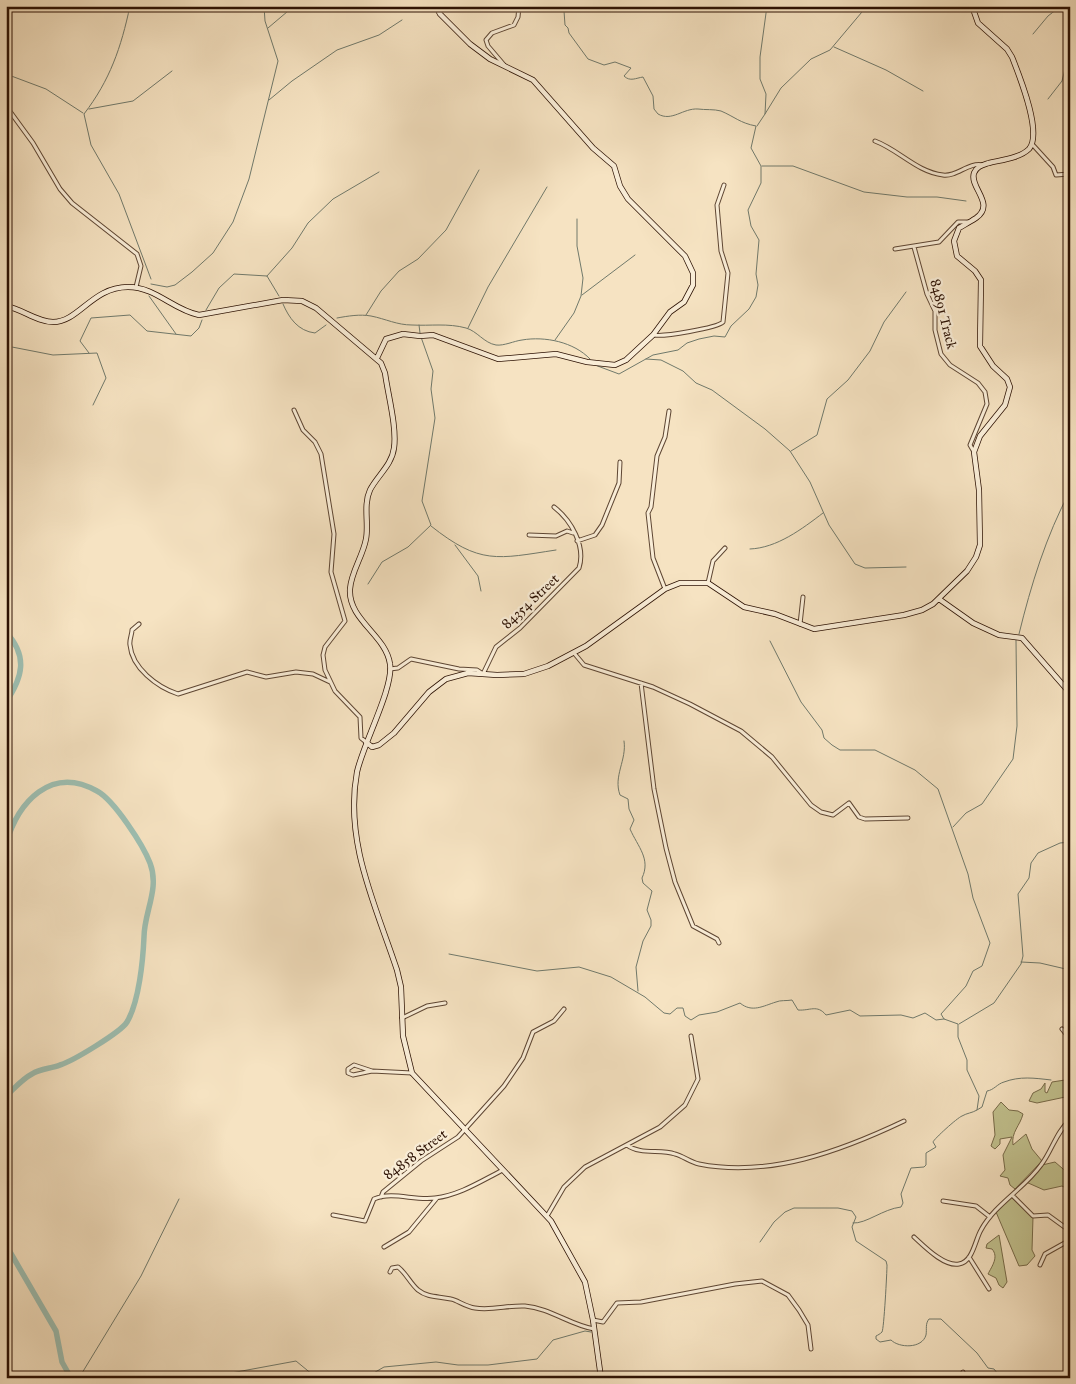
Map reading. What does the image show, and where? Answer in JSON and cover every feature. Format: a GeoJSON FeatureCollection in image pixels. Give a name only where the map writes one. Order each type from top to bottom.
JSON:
{"type":"FeatureCollection","features":[{"type":"Feature","properties":{"kind":"street"},"geometry":{"type":"LineString","coordinates":[[377,358],[386,339],[403,334],[433,335],[498,359],[556,354],[587,362],[615,365],[626,360],[653,335],[663,320],[684,302],[693,285],[693,273],[685,256],[628,199],[620,186],[614,166],[593,148],[540,86],[526,76],[505,67],[470,44],[440,14],[436,6]]}},
{"type":"Feature","properties":{"kind":"street"},"geometry":{"type":"LineString","coordinates":[[505,67],[488,46],[486,40],[492,33],[514,25],[518,17],[519,6]]}},
{"type":"Feature","properties":{"kind":"street"},"geometry":{"type":"LineString","coordinates":[[364,750],[379,745],[394,733],[429,692],[446,679],[468,673],[524,674],[548,666],[574,653],[665,589],[680,583],[708,584],[744,607],[775,614],[814,629],[904,615],[922,610],[939,599],[967,571],[976,557],[980,545],[979,490],[974,452],[980,436],[1005,405],[1010,387],[1007,378],[993,366],[980,346],[981,280],[976,271],[957,256],[955,248],[956,235],[959,228],[977,218],[982,210],[980,191],[974,180],[974,173],[980,166],[1015,156],[1028,150],[1032,144],[1031,112],[1012,57],[1007,49],[978,23],[972,6]]}},
{"type":"Feature","properties":{"kind":"street"},"geometry":{"type":"LineString","coordinates":[[6,106],[33,143],[60,189],[72,203],[137,254],[141,266],[136,287]]}},
{"type":"Feature","properties":{"kind":"street"},"geometry":{"type":"LineString","coordinates":[[875,141],[932,173],[950,175],[970,165],[984,165]]}},
{"type":"Feature","properties":{"kind":"street"},"geometry":{"type":"LineString","coordinates":[[1032,144],[1038,148],[1056,176],[1070,174]]}},
{"type":"Feature","properties":{"kind":"street"},"geometry":{"type":"LineString","coordinates":[[653,335],[676,335],[689,330],[718,326],[723,322],[728,273],[721,251],[717,205],[724,185]]}},
{"type":"Feature","properties":{"kind":"street"},"geometry":{"type":"LineString","coordinates":[[895,249],[939,242],[958,222],[968,222]]}},
{"type":"Feature","properties":{"kind":"street","name":"84891 Track"},"geometry":{"type":"LineString","coordinates":[[914,247],[926,294],[935,311],[935,330],[941,354],[950,365],[978,383],[985,392],[987,404],[970,445],[974,452]]}},
{"type":"Feature","properties":{"kind":"street"},"geometry":{"type":"LineString","coordinates":[[6,306],[47,322],[61,322],[107,290],[123,287],[136,287],[152,292],[186,311],[199,315],[217,314],[283,300],[302,301],[316,308],[377,358],[385,373],[394,436],[394,450],[388,465],[368,494],[366,542],[352,577],[350,597],[354,609],[387,653],[390,669],[388,685],[366,742],[357,773],[354,804],[358,853],[363,874],[401,986],[406,1055],[412,1073],[547,1216],[582,1275],[593,1320],[601,1378]]}},
{"type":"Feature","properties":{"kind":"street"},"geometry":{"type":"LineString","coordinates":[[294,410],[303,430],[315,442],[321,454],[334,534],[332,572],[345,621],[325,647],[322,655],[330,682],[344,702],[360,717],[361,738],[372,747]]}},
{"type":"Feature","properties":{"kind":"street"},"geometry":{"type":"LineString","coordinates":[[665,589],[653,558],[648,513],[651,507],[657,456],[665,437],[669,411]]}},
{"type":"Feature","properties":{"kind":"street"},"geometry":{"type":"LineString","coordinates":[[554,507],[571,524],[573,533],[578,541],[594,535],[602,525],[620,483],[620,462]]}},
{"type":"Feature","properties":{"kind":"street"},"geometry":{"type":"LineString","coordinates":[[529,535],[556,536],[567,531],[573,533]]}},
{"type":"Feature","properties":{"kind":"street","name":"84354 Street"},"geometry":{"type":"LineString","coordinates":[[484,674],[496,647],[520,628],[578,571],[580,561],[578,541]]}},
{"type":"Feature","properties":{"kind":"street"},"geometry":{"type":"LineString","coordinates":[[708,584],[713,561],[725,548]]}},
{"type":"Feature","properties":{"kind":"street"},"geometry":{"type":"LineString","coordinates":[[800,624],[804,597]]}},
{"type":"Feature","properties":{"kind":"street"},"geometry":{"type":"LineString","coordinates":[[939,599],[964,618],[994,633],[1005,637],[1022,638],[1070,693]]}},
{"type":"Feature","properties":{"kind":"street"},"geometry":{"type":"LineString","coordinates":[[139,624],[132,630],[130,642],[136,664],[149,677],[178,694],[247,672],[266,677],[292,673],[313,674],[330,682]]}},
{"type":"Feature","properties":{"kind":"street"},"geometry":{"type":"LineString","coordinates":[[574,653],[584,665],[641,683],[690,704],[741,731],[772,757],[811,805],[821,812],[833,815],[849,803],[859,816],[865,819],[908,818]]}},
{"type":"Feature","properties":{"kind":"street"},"geometry":{"type":"LineString","coordinates":[[390,669],[398,668],[411,659],[460,669],[477,670],[484,674]]}},
{"type":"Feature","properties":{"kind":"street"},"geometry":{"type":"LineString","coordinates":[[641,683],[654,789],[675,882],[693,926],[717,939],[719,943]]}},
{"type":"Feature","properties":{"kind":"street"},"geometry":{"type":"LineString","coordinates":[[402,1018],[427,1006],[446,1003]]}},
{"type":"Feature","properties":{"kind":"street","name":"84858 Street"},"geometry":{"type":"LineString","coordinates":[[333,1215],[365,1221],[374,1199],[381,1197],[383,1192],[411,1169],[454,1140],[464,1130],[504,1086],[523,1058],[533,1032],[554,1022],[564,1009]]}},
{"type":"Feature","properties":{"kind":"street"},"geometry":{"type":"LineString","coordinates":[[1062,1029],[1070,1039]]}},
{"type":"Feature","properties":{"kind":"street"},"geometry":{"type":"LineString","coordinates":[[547,1216],[571,1179],[585,1167],[672,1119],[692,1093],[698,1079],[691,1036]]}},
{"type":"Feature","properties":{"kind":"street"},"geometry":{"type":"LineString","coordinates":[[372,1070],[353,1074],[348,1073],[348,1069],[354,1065],[372,1070],[412,1073]]}},
{"type":"Feature","properties":{"kind":"street"},"geometry":{"type":"LineString","coordinates":[[914,1237],[951,1264],[963,1263],[969,1257],[979,1233],[990,1217],[1041,1165],[1060,1130],[1070,1120]]}},
{"type":"Feature","properties":{"kind":"street"},"geometry":{"type":"LineString","coordinates":[[627,1145],[644,1151],[676,1154],[701,1164],[730,1168],[752,1167],[792,1162],[829,1152],[904,1121]]}},
{"type":"Feature","properties":{"kind":"street"},"geometry":{"type":"LineString","coordinates":[[381,1197],[390,1195],[410,1199],[437,1198],[466,1189],[503,1170]]}},
{"type":"Feature","properties":{"kind":"street"},"geometry":{"type":"LineString","coordinates":[[1012,1195],[1033,1216],[1048,1215],[1070,1231]]}},
{"type":"Feature","properties":{"kind":"street"},"geometry":{"type":"LineString","coordinates":[[384,1246],[409,1232],[437,1198]]}},
{"type":"Feature","properties":{"kind":"street"},"geometry":{"type":"LineString","coordinates":[[943,1201],[976,1206],[990,1217]]}},
{"type":"Feature","properties":{"kind":"street"},"geometry":{"type":"LineString","coordinates":[[1040,1265],[1045,1254],[1070,1240]]}},
{"type":"Feature","properties":{"kind":"street"},"geometry":{"type":"LineString","coordinates":[[969,1257],[989,1289]]}},
{"type":"Feature","properties":{"kind":"street"},"geometry":{"type":"LineString","coordinates":[[390,1272],[392,1268],[398,1267],[406,1273],[418,1290],[429,1296],[453,1299],[462,1306],[476,1308],[525,1306],[552,1312],[594,1329]]}},
{"type":"Feature","properties":{"kind":"street"},"geometry":{"type":"LineString","coordinates":[[593,1320],[603,1322],[617,1303],[641,1302],[735,1284],[762,1281],[788,1296],[799,1310],[808,1324],[811,1349]]}},
{"type":"Feature","properties":{"kind":"street"},"geometry":{"type":"LineString","coordinates":[[963,1372],[965,1378]]}},
{"type":"Feature","properties":{"kind":"green space"},"geometry":{"type":"Polygon","coordinates":[[[1065,1080],[1070,1083],[1070,1096],[1037,1103],[1029,1101],[1033,1093],[1041,1089],[1045,1083],[1045,1092],[1047,1093],[1052,1082],[1065,1080]]]}},
{"type":"Feature","properties":{"kind":"green space"},"geometry":{"type":"Polygon","coordinates":[[[1001,1102],[1009,1110],[1018,1111],[1023,1114],[1014,1133],[1013,1145],[1026,1134],[1032,1149],[1042,1161],[1015,1189],[1010,1185],[1008,1178],[1000,1176],[1005,1170],[1003,1155],[1012,1137],[1000,1139],[1000,1144],[995,1149],[991,1146],[995,1135],[993,1112],[1001,1102]]]}},
{"type":"Feature","properties":{"kind":"green space"},"geometry":{"type":"Polygon","coordinates":[[[1055,1162],[1070,1175],[1070,1183],[1066,1188],[1062,1186],[1044,1190],[1026,1182],[1042,1165],[1055,1162]]]}},
{"type":"Feature","properties":{"kind":"green space"},"geometry":{"type":"Polygon","coordinates":[[[1011,1197],[1033,1217],[1032,1250],[1035,1256],[1027,1265],[1019,1266],[996,1212],[1011,1197]]]}},
{"type":"Feature","properties":{"kind":"green space"},"geometry":{"type":"Polygon","coordinates":[[[999,1235],[1007,1282],[1003,1288],[999,1285],[996,1278],[988,1274],[995,1255],[992,1249],[986,1248],[987,1244],[999,1235]]]}},
{"type":"Feature","properties":{"kind":"waterway"},"geometry":{"type":"LineString","coordinates":[[6,12],[11,6]]}},
{"type":"Feature","properties":{"kind":"waterway"},"geometry":{"type":"LineString","coordinates":[[130,6],[123,36],[108,76],[84,114],[91,145],[119,194],[151,279]]}},
{"type":"Feature","properties":{"kind":"waterway"},"geometry":{"type":"LineString","coordinates":[[151,284],[167,287],[175,285],[213,253],[233,222],[249,179],[278,61],[265,21],[264,6]]}},
{"type":"Feature","properties":{"kind":"waterway"},"geometry":{"type":"LineString","coordinates":[[268,28],[294,6]]}},
{"type":"Feature","properties":{"kind":"waterway"},"geometry":{"type":"LineString","coordinates":[[560,6],[564,11],[565,25],[569,33],[588,59],[604,65],[615,62],[631,68],[624,76],[629,79],[643,77],[653,96],[654,109],[658,114],[673,116],[693,109],[715,110],[756,126],[751,148],[761,166],[761,183],[748,210],[751,226],[759,240],[756,274],[758,285],[756,297],[749,309],[731,326],[725,337],[714,336],[687,343],[678,350],[653,355],[619,374],[595,365]]}},
{"type":"Feature","properties":{"kind":"waterway"},"geometry":{"type":"LineString","coordinates":[[757,126],[765,114],[766,94],[760,79],[760,57],[767,6]]}},
{"type":"Feature","properties":{"kind":"waterway"},"geometry":{"type":"LineString","coordinates":[[765,114],[781,88],[811,59],[830,50],[867,6]]}},
{"type":"Feature","properties":{"kind":"waterway"},"geometry":{"type":"LineString","coordinates":[[1033,34],[1048,16],[1061,6]]}},
{"type":"Feature","properties":{"kind":"waterway"},"geometry":{"type":"LineString","coordinates":[[269,100],[292,81],[337,50],[379,35],[402,20]]}},
{"type":"Feature","properties":{"kind":"waterway"},"geometry":{"type":"LineString","coordinates":[[834,47],[886,70],[923,91]]}},
{"type":"Feature","properties":{"kind":"waterway"},"geometry":{"type":"LineString","coordinates":[[1048,99],[1062,81],[1070,49]]}},
{"type":"Feature","properties":{"kind":"waterway"},"geometry":{"type":"LineString","coordinates":[[89,109],[133,101],[172,71]]}},
{"type":"Feature","properties":{"kind":"waterway"},"geometry":{"type":"LineString","coordinates":[[6,74],[46,89],[83,113]]}},
{"type":"Feature","properties":{"kind":"waterway"},"geometry":{"type":"LineString","coordinates":[[762,166],[793,166],[864,192],[966,201]]}},
{"type":"Feature","properties":{"kind":"waterway"},"geometry":{"type":"LineString","coordinates":[[366,315],[381,291],[399,271],[418,259],[446,230],[479,170]]}},
{"type":"Feature","properties":{"kind":"waterway"},"geometry":{"type":"LineString","coordinates":[[267,276],[292,248],[308,223],[333,199],[379,172]]}},
{"type":"Feature","properties":{"kind":"waterway"},"geometry":{"type":"LineString","coordinates":[[468,328],[488,287],[547,187]]}},
{"type":"Feature","properties":{"kind":"waterway"},"geometry":{"type":"LineString","coordinates":[[555,340],[574,313],[581,296],[583,278],[577,246],[577,219]]}},
{"type":"Feature","properties":{"kind":"waterway"},"geometry":{"type":"LineString","coordinates":[[582,295],[635,255]]}},
{"type":"Feature","properties":{"kind":"waterway"},"geometry":{"type":"LineString","coordinates":[[206,310],[219,288],[234,274],[267,276],[279,296]]}},
{"type":"Feature","properties":{"kind":"waterway"},"geometry":{"type":"LineString","coordinates":[[791,451],[817,435],[827,399],[848,380],[870,351],[884,322],[906,292]]}},
{"type":"Feature","properties":{"kind":"waterway"},"geometry":{"type":"LineString","coordinates":[[149,296],[176,334]]}},
{"type":"Feature","properties":{"kind":"waterway"},"geometry":{"type":"LineString","coordinates":[[283,304],[291,319],[304,330],[315,333],[326,325]]}},
{"type":"Feature","properties":{"kind":"waterway"},"geometry":{"type":"LineString","coordinates":[[89,353],[80,341],[91,318],[130,315],[147,331],[191,336],[199,328],[202,320]]}},
{"type":"Feature","properties":{"kind":"waterway"},"geometry":{"type":"LineString","coordinates":[[337,318],[367,315],[407,325],[459,326],[496,345],[531,339],[549,340],[568,344],[590,359]]}},
{"type":"Feature","properties":{"kind":"waterway"},"geometry":{"type":"LineString","coordinates":[[419,325],[420,333]]}},
{"type":"Feature","properties":{"kind":"waterway"},"geometry":{"type":"LineString","coordinates":[[368,584],[382,562],[408,547],[431,525],[422,501],[435,418],[431,389],[433,371],[421,337]]}},
{"type":"Feature","properties":{"kind":"waterway"},"geometry":{"type":"LineString","coordinates":[[10,345],[53,355],[97,353],[106,378],[93,405]]}},
{"type":"Feature","properties":{"kind":"waterway"},"geometry":{"type":"LineString","coordinates":[[646,359],[661,360],[683,371],[696,383],[712,390],[765,429],[790,451],[810,482],[829,525],[855,564],[865,568],[906,567]]}},
{"type":"Feature","properties":{"kind":"waterway"},"geometry":{"type":"LineString","coordinates":[[6,413],[6,422]]}},
{"type":"Feature","properties":{"kind":"waterway"},"geometry":{"type":"LineString","coordinates":[[1019,634],[1040,561],[1061,508],[1070,491]]}},
{"type":"Feature","properties":{"kind":"waterway"},"geometry":{"type":"LineString","coordinates":[[750,549],[770,545],[789,537],[823,513]]}},
{"type":"Feature","properties":{"kind":"waterway"},"geometry":{"type":"LineString","coordinates":[[431,526],[448,539],[463,547],[490,556],[518,556],[556,550]]}},
{"type":"Feature","properties":{"kind":"waterway"},"geometry":{"type":"LineString","coordinates":[[455,545],[478,576],[481,591]]}},
{"type":"Feature","properties":{"kind":"waterway"},"geometry":{"type":"LineString","coordinates":[[6,632],[18,650],[21,667],[16,684],[6,702]]}},
{"type":"Feature","properties":{"kind":"waterway"},"geometry":{"type":"LineString","coordinates":[[953,827],[966,813],[982,804],[1013,759],[1017,726],[1016,640]]}},
{"type":"Feature","properties":{"kind":"waterway"},"geometry":{"type":"LineString","coordinates":[[770,641],[801,702],[822,730],[824,738],[840,750],[875,750],[915,770],[938,789],[968,874],[973,898],[990,943],[982,966],[973,971],[966,986],[941,1014],[944,1019],[958,1024],[958,1037],[967,1060],[967,1070],[979,1096],[977,1110],[959,1118],[937,1137],[933,1142],[936,1147],[926,1153],[926,1165],[924,1167],[911,1168],[901,1194],[903,1203],[901,1207],[888,1210],[858,1223],[853,1223]]}},
{"type":"Feature","properties":{"kind":"waterway"},"geometry":{"type":"LineString","coordinates":[[624,741],[624,755],[618,788],[620,795],[628,799],[629,809],[634,820],[630,829],[644,859],[643,883],[652,891],[647,910],[651,926],[643,941],[636,967],[638,991]]}},
{"type":"Feature","properties":{"kind":"waterway"},"geometry":{"type":"LineString","coordinates":[[6,844],[19,814],[39,792],[51,785],[65,782],[80,784],[104,796],[119,813],[135,835],[150,863],[153,873],[140,981],[135,1004],[127,1022],[107,1039],[75,1058],[28,1076],[6,1096]]}},
{"type":"Feature","properties":{"kind":"waterway"},"geometry":{"type":"LineString","coordinates":[[959,1024],[994,1003],[1021,964],[1023,956],[1018,894],[1029,878],[1031,863],[1038,853],[1060,843],[1070,842]]}},
{"type":"Feature","properties":{"kind":"waterway"},"geometry":{"type":"LineString","coordinates":[[449,954],[537,971],[579,967],[611,977],[645,997],[664,1013],[670,1014],[677,1008],[683,1008],[685,1016],[691,1020],[699,1015],[717,1012],[740,1003],[753,1008],[779,1001],[792,1000],[798,1010],[816,1009],[826,1015],[850,1010],[860,1016],[901,1015],[913,1018],[925,1013],[936,1020],[944,1019]]}},
{"type":"Feature","properties":{"kind":"waterway"},"geometry":{"type":"LineString","coordinates":[[1021,962],[1040,963],[1070,970]]}},
{"type":"Feature","properties":{"kind":"waterway"},"geometry":{"type":"LineString","coordinates":[[977,1110],[982,1107],[987,1091],[1002,1083],[1021,1078],[1051,1080]]}},
{"type":"Feature","properties":{"kind":"waterway"},"geometry":{"type":"LineString","coordinates":[[79,1378],[141,1276],[179,1199]]}},
{"type":"Feature","properties":{"kind":"waterway"},"geometry":{"type":"LineString","coordinates":[[760,1242],[774,1222],[785,1212],[794,1208],[838,1208],[852,1211],[856,1217],[852,1227],[856,1241],[886,1261],[887,1265],[883,1329],[876,1336],[876,1339],[880,1342],[891,1340],[905,1346],[915,1345],[924,1340],[929,1319],[941,1319],[977,1353],[988,1368],[994,1369],[1001,1378]]}},
{"type":"Feature","properties":{"kind":"waterway"},"geometry":{"type":"LineString","coordinates":[[6,1245],[56,1331],[62,1362],[71,1378]]}},
{"type":"Feature","properties":{"kind":"waterway"},"geometry":{"type":"LineString","coordinates":[[365,1378],[384,1367],[436,1362],[458,1365],[488,1365],[537,1359],[553,1340],[585,1331],[591,1332]]}},
{"type":"Feature","properties":{"kind":"waterway"},"geometry":{"type":"LineString","coordinates":[[204,1378],[296,1361],[313,1375],[329,1374],[340,1378]]}}]}
